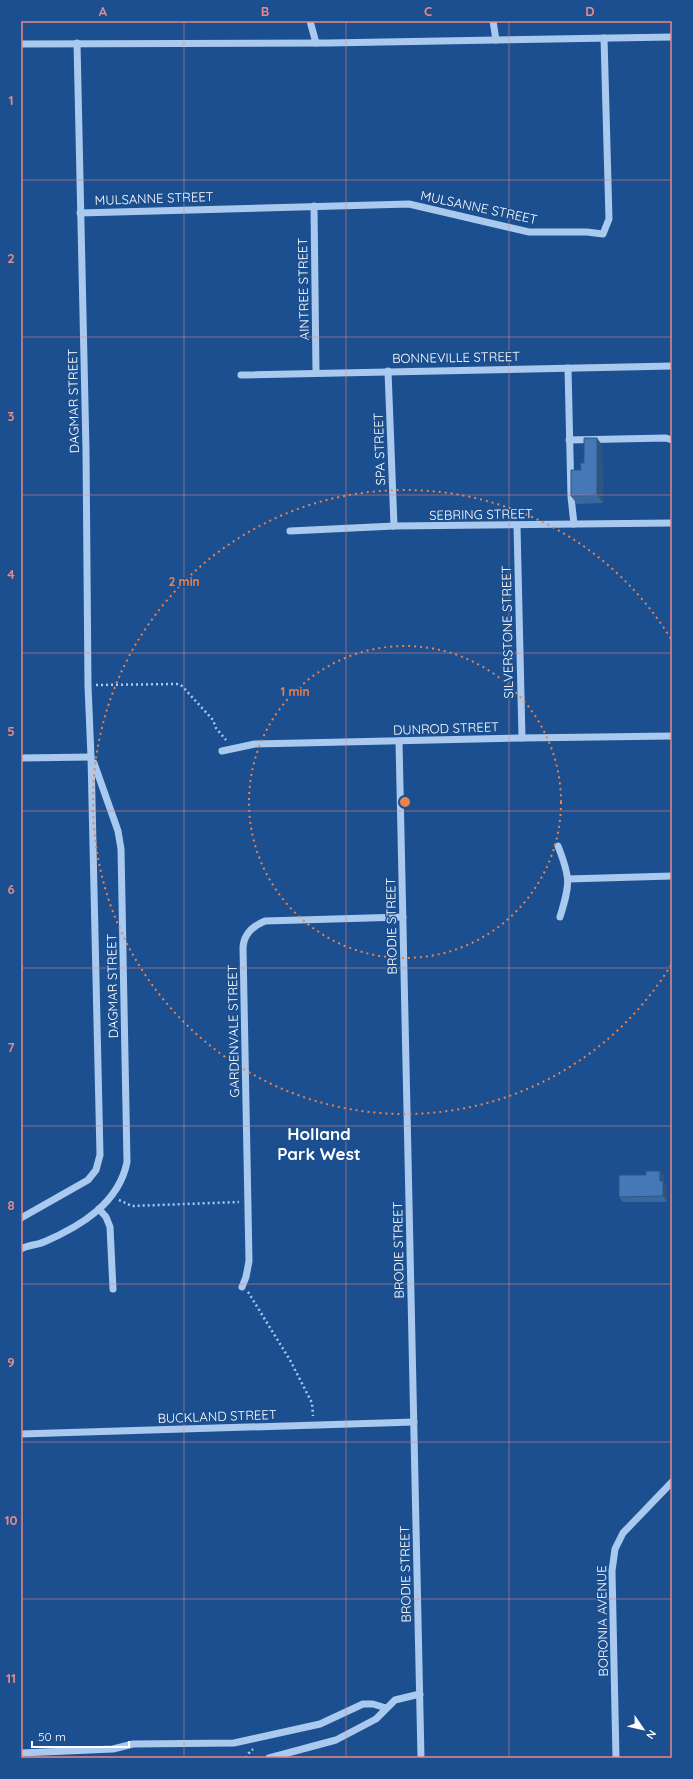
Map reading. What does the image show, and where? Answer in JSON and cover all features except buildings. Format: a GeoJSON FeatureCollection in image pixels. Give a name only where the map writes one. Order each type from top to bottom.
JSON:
{"type":"FeatureCollection","features":[{"type":"Feature","properties":{"kind":"street"},"geometry":{"type":"LineString","coordinates":[[310,21],[316,43]]}},
{"type":"Feature","properties":{"kind":"street"},"geometry":{"type":"LineString","coordinates":[[493,21],[496,40]]}},
{"type":"Feature","properties":{"kind":"street"},"geometry":{"type":"LineString","coordinates":[[21,44],[316,43],[672,37]]}},
{"type":"Feature","properties":{"kind":"street","name":"MULSANNE STREET"},"geometry":{"type":"LineString","coordinates":[[80,213],[409,204],[432,208],[529,232],[587,232],[603,234],[610,219],[604,38]]}},
{"type":"Feature","properties":{"kind":"street","name":"DAGMAR STREET"},"geometry":{"type":"LineString","coordinates":[[21,1218],[85,1182],[96,1170],[100,1155],[88,686],[86,450],[77,43]]}},
{"type":"Feature","properties":{"kind":"street","name":"AINTREE STREET"},"geometry":{"type":"LineString","coordinates":[[314,206],[316,372]]}},
{"type":"Feature","properties":{"kind":"street","name":"BONNEVILLE STREET"},"geometry":{"type":"LineString","coordinates":[[241,375],[316,372],[672,366]]}},
{"type":"Feature","properties":{"kind":"street"},"geometry":{"type":"LineString","coordinates":[[568,368],[570,497],[574,524]]}},
{"type":"Feature","properties":{"kind":"street","name":"SPA STREET"},"geometry":{"type":"LineString","coordinates":[[388,371],[394,526]]}},
{"type":"Feature","properties":{"kind":"street"},"geometry":{"type":"LineString","coordinates":[[569,440],[666,438],[672,440]]}},
{"type":"Feature","properties":{"kind":"street","name":"SEBRING STREET"},"geometry":{"type":"LineString","coordinates":[[290,531],[394,526],[517,526],[672,523]]}},
{"type":"Feature","properties":{"kind":"street","name":"SILVERSTONE STREET"},"geometry":{"type":"LineString","coordinates":[[517,526],[522,738]]}},
{"type":"Feature","properties":{"kind":"street","name":"DUNROD STREET"},"geometry":{"type":"LineString","coordinates":[[222,751],[255,744],[672,736]]}},
{"type":"Feature","properties":{"kind":"street","name":"BRODIE STREET"},"geometry":{"type":"LineString","coordinates":[[399,741],[421,1758]]}},
{"type":"Feature","properties":{"kind":"street"},"geometry":{"type":"LineString","coordinates":[[21,758],[91,757]]}},
{"type":"Feature","properties":{"kind":"street","name":"DAGMAR STREET"},"geometry":{"type":"LineString","coordinates":[[21,1249],[47,1240],[86,1219],[99,1209],[112,1195],[123,1177],[128,1157],[121,857],[118,831],[91,757]]}},
{"type":"Feature","properties":{"kind":"street"},"geometry":{"type":"LineString","coordinates":[[558,846],[567,870],[568,879],[567,894],[560,917]]}},
{"type":"Feature","properties":{"kind":"street"},"geometry":{"type":"LineString","coordinates":[[568,879],[672,876]]}},
{"type":"Feature","properties":{"kind":"street","name":"GARDENVALE STREET"},"geometry":{"type":"LineString","coordinates":[[243,1286],[250,1261],[243,947],[247,933],[257,925],[269,921],[403,917]]}},
{"type":"Feature","properties":{"kind":"street"},"geometry":{"type":"LineString","coordinates":[[99,1209],[106,1217],[110,1227],[113,1289]]}},
{"type":"Feature","properties":{"kind":"street","name":"BUCKLAND STREET"},"geometry":{"type":"LineString","coordinates":[[21,1434],[414,1422]]}},
{"type":"Feature","properties":{"kind":"street","name":"BORONIA AVENUE"},"geometry":{"type":"LineString","coordinates":[[616,1758],[612,1571],[615,1549],[623,1533],[672,1482]]}},
{"type":"Feature","properties":{"kind":"street"},"geometry":{"type":"LineString","coordinates":[[268,1758],[336,1740],[374,1720],[397,1699],[420,1694]]}},
{"type":"Feature","properties":{"kind":"street"},"geometry":{"type":"LineString","coordinates":[[21,1753],[113,1749],[133,1744],[234,1743],[320,1724],[360,1705],[373,1704],[386,1708]]}},
{"type":"Feature","properties":{"kind":"path"},"geometry":{"type":"LineString","coordinates":[[88,686],[100,684],[177,684],[182,686],[213,720],[216,728],[233,748]]}},
{"type":"Feature","properties":{"kind":"path"},"geometry":{"type":"LineString","coordinates":[[112,1195],[125,1204],[132,1206],[248,1202]]}},
{"type":"Feature","properties":{"kind":"path"},"geometry":{"type":"LineString","coordinates":[[243,1286],[290,1360],[312,1403],[313,1425]]}},
{"type":"Feature","properties":{"kind":"path"},"geometry":{"type":"LineString","coordinates":[[246,1758],[250,1752]]}},
{"type":"Feature","properties":{"kind":"district","name":"Holland Park West"},"geometry":{"type":"Point","coordinates":[319,1143]}}]}
